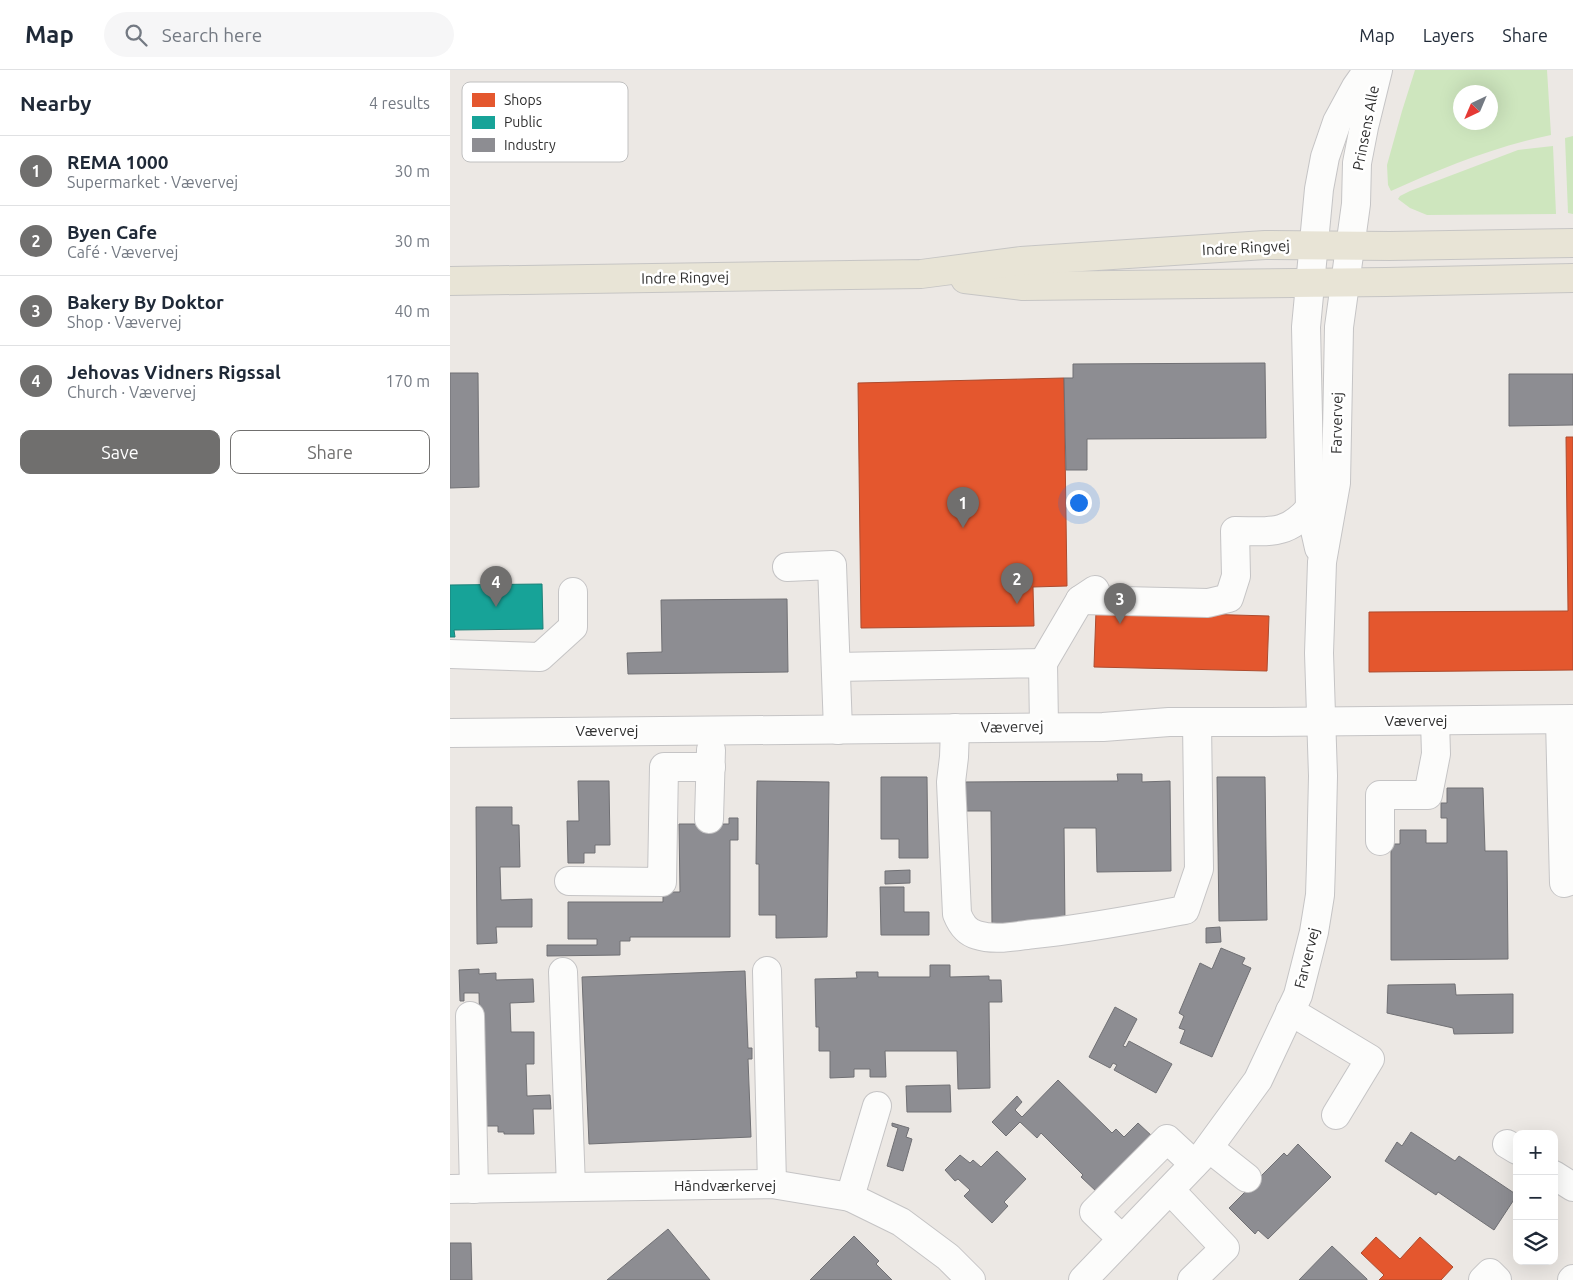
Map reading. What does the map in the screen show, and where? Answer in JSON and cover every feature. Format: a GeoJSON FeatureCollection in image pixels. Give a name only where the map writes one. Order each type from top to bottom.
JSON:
{"type":"FeatureCollection","features":[{"type":"Feature","properties":{"kind":"main road","name":"Indre Ringvej"},"geometry":{"type":"LineString","coordinates":[[450,281],[921,274],[1021,262],[1265,246],[1573,243]]}},
{"type":"Feature","properties":{"kind":"main road","name":"Indre Ringvej"},"geometry":{"type":"LineString","coordinates":[[921,274],[1023,286],[1345,283],[1573,278]]}},
{"type":"Feature","properties":{"kind":"street","name":"Prinsens Alle"},"geometry":{"type":"LineString","coordinates":[[1310,283],[1319,189],[1325,157],[1337,122],[1356,86],[1368,70]]}},
{"type":"Feature","properties":{"kind":"street","name":"Prinsens Alle"},"geometry":{"type":"LineString","coordinates":[[1345,283],[1356,204],[1357,163],[1378,70]]}},
{"type":"Feature","properties":{"kind":"street","name":"Farvervej"},"geometry":{"type":"LineString","coordinates":[[1310,283],[1306,327],[1310,508],[1322,562]]}},
{"type":"Feature","properties":{"kind":"street","name":"Farvervej"},"geometry":{"type":"LineString","coordinates":[[1086,1279],[1202,1156],[1258,1080],[1298,995],[1314,932],[1320,895],[1323,790],[1319,653],[1322,562],[1336,483],[1339,327],[1345,283]]}},
{"type":"Feature","properties":{"kind":"street"},"geometry":{"type":"LineString","coordinates":[[1044,726],[1043,662],[1091,592],[1208,603],[1229,598],[1236,576],[1235,531],[1277,531],[1290,526],[1302,518],[1310,508]]}},
{"type":"Feature","properties":{"kind":"street"},"geometry":{"type":"LineString","coordinates":[[787,566],[832,565],[838,730]]}},
{"type":"Feature","properties":{"kind":"street"},"geometry":{"type":"LineString","coordinates":[[450,654],[540,657],[573,627],[573,592]]}},
{"type":"Feature","properties":{"kind":"street"},"geometry":{"type":"LineString","coordinates":[[836,667],[1043,662]]}},
{"type":"Feature","properties":{"kind":"street"},"geometry":{"type":"LineString","coordinates":[[1566,720],[1564,883],[1573,880]]}},
{"type":"Feature","properties":{"kind":"street","name":"Vævervej"},"geometry":{"type":"LineString","coordinates":[[450,733],[838,730],[1044,726],[1104,727],[1169,722],[1566,720]]}},
{"type":"Feature","properties":{"kind":"street"},"geometry":{"type":"LineString","coordinates":[[1380,841],[1380,795],[1428,795],[1436,754],[1436,721]]}},
{"type":"Feature","properties":{"kind":"street"},"geometry":{"type":"LineString","coordinates":[[955,728],[951,782],[957,914],[960,923],[977,936],[1002,938],[1066,931],[1185,910],[1199,869],[1198,722]]}},
{"type":"Feature","properties":{"kind":"street"},"geometry":{"type":"LineString","coordinates":[[709,819],[712,731]]}},
{"type":"Feature","properties":{"kind":"street"},"geometry":{"type":"LineString","coordinates":[[569,881],[662,882],[664,767],[711,766]]}},
{"type":"Feature","properties":{"kind":"street"},"geometry":{"type":"LineString","coordinates":[[767,971],[772,1184]]}},
{"type":"Feature","properties":{"kind":"street"},"geometry":{"type":"LineString","coordinates":[[563,972],[571,1187]]}},
{"type":"Feature","properties":{"kind":"street"},"geometry":{"type":"LineString","coordinates":[[1290,1011],[1370,1059],[1336,1115]]}},
{"type":"Feature","properties":{"kind":"street"},"geometry":{"type":"LineString","coordinates":[[462,1189],[470,1016]]}},
{"type":"Feature","properties":{"kind":"street"},"geometry":{"type":"LineString","coordinates":[[850,1197],[877,1106]]}},
{"type":"Feature","properties":{"kind":"street"},"geometry":{"type":"LineString","coordinates":[[1122,1239],[1094,1212],[1167,1139],[1247,1178]]}},
{"type":"Feature","properties":{"kind":"street"},"geometry":{"type":"LineString","coordinates":[[1558,1178],[1573,1187]]}},
{"type":"Feature","properties":{"kind":"street","name":"Håndværkervej"},"geometry":{"type":"LineString","coordinates":[[462,1189],[772,1184],[850,1197],[901,1222],[948,1257],[971,1280]]}},
{"type":"Feature","properties":{"kind":"street"},"geometry":{"type":"LineString","coordinates":[[1170,1190],[1225,1248],[1192,1280]]}},
{"type":"Feature","properties":{"kind":"street"},"geometry":{"type":"LineString","coordinates":[[1483,1280],[1490,1273],[1497,1280]]}},
{"type":"Feature","properties":{"kind":"green space"},"geometry":{"type":"Polygon","coordinates":[[[1415,70],[1547,70],[1551,135],[1510,145],[1470,158],[1391,191],[1388,185],[1387,165],[1415,70]]]}},
{"type":"Feature","properties":{"kind":"green space"},"geometry":{"type":"Polygon","coordinates":[[[1573,136],[1573,214],[1568,213],[1565,138],[1573,136]]]}},
{"type":"Feature","properties":{"kind":"green space"},"geometry":{"type":"Polygon","coordinates":[[[1553,146],[1556,214],[1427,215],[1410,208],[1398,199],[1410,191],[1518,150],[1553,146]]]}},
{"type":"Feature","properties":{"kind":"building: Shops"},"geometry":{"type":"Polygon","coordinates":[[[1064,378],[1067,586],[1033,587],[1034,626],[861,628],[858,383],[1064,378]]]}},
{"type":"Feature","properties":{"kind":"building: Shops"},"geometry":{"type":"Polygon","coordinates":[[[1566,437],[1573,437],[1573,670],[1369,672],[1369,612],[1568,611],[1566,437]]]}},
{"type":"Feature","properties":{"kind":"building: Shops"},"geometry":{"type":"Polygon","coordinates":[[[1096,611],[1269,616],[1267,671],[1094,667],[1096,611]]]}},
{"type":"Feature","properties":{"kind":"building: Shops"},"geometry":{"type":"Polygon","coordinates":[[[1376,1237],[1400,1259],[1420,1237],[1453,1267],[1441,1280],[1379,1280],[1384,1275],[1361,1253],[1376,1237]]]}},
{"type":"Feature","properties":{"kind":"building: Public"},"geometry":{"type":"Polygon","coordinates":[[[542,584],[543,629],[454,630],[455,637],[450,637],[450,585],[542,584]]]}},
{"type":"Feature","properties":{"kind":"building: Industry"},"geometry":{"type":"Polygon","coordinates":[[[1265,363],[1266,438],[1087,439],[1087,470],[1066,470],[1064,378],[1073,378],[1073,364],[1265,363]]]}},
{"type":"Feature","properties":{"kind":"building: Industry"},"geometry":{"type":"Polygon","coordinates":[[[450,373],[478,373],[479,487],[450,488],[450,373]]]}},
{"type":"Feature","properties":{"kind":"building: Industry"},"geometry":{"type":"Polygon","coordinates":[[[1509,374],[1573,374],[1573,425],[1509,426],[1509,374]]]}},
{"type":"Feature","properties":{"kind":"building: Industry"},"geometry":{"type":"Polygon","coordinates":[[[787,599],[788,672],[628,674],[627,653],[662,652],[661,600],[787,599]]]}},
{"type":"Feature","properties":{"kind":"building: Industry"},"geometry":{"type":"Polygon","coordinates":[[[1117,774],[1142,774],[1142,782],[1170,781],[1171,871],[1097,872],[1096,828],[1064,828],[1065,925],[992,925],[991,811],[961,811],[961,782],[1118,781],[1117,774]]]}},
{"type":"Feature","properties":{"kind":"building: Industry"},"geometry":{"type":"Polygon","coordinates":[[[881,777],[927,777],[928,858],[899,858],[899,839],[881,839],[881,777]]]}},
{"type":"Feature","properties":{"kind":"building: Industry"},"geometry":{"type":"Polygon","coordinates":[[[1217,777],[1265,777],[1267,920],[1219,921],[1217,777]]]}},
{"type":"Feature","properties":{"kind":"building: Industry"},"geometry":{"type":"Polygon","coordinates":[[[578,781],[609,781],[610,845],[595,845],[595,853],[584,853],[584,863],[568,863],[567,821],[579,821],[578,781]]]}},
{"type":"Feature","properties":{"kind":"building: Industry"},"geometry":{"type":"Polygon","coordinates":[[[757,781],[829,782],[827,937],[776,938],[776,915],[759,915],[759,864],[756,864],[757,781]]]}},
{"type":"Feature","properties":{"kind":"building: Industry"},"geometry":{"type":"Polygon","coordinates":[[[1447,788],[1483,788],[1485,851],[1507,851],[1508,959],[1391,960],[1391,844],[1400,844],[1400,830],[1426,830],[1426,843],[1447,843],[1447,818],[1441,818],[1441,803],[1447,803],[1447,788]]]}},
{"type":"Feature","properties":{"kind":"building: Industry"},"geometry":{"type":"Polygon","coordinates":[[[476,807],[512,807],[512,825],[519,825],[520,867],[500,867],[501,900],[532,899],[532,927],[496,927],[497,943],[477,944],[476,807]]]}},
{"type":"Feature","properties":{"kind":"building: Industry"},"geometry":{"type":"Polygon","coordinates":[[[729,818],[738,818],[738,840],[730,840],[730,937],[630,937],[630,941],[620,941],[620,955],[547,956],[547,945],[597,945],[597,939],[568,939],[568,902],[663,902],[663,892],[680,892],[679,824],[729,824],[729,818]]]}},
{"type":"Feature","properties":{"kind":"building: Industry"},"geometry":{"type":"Polygon","coordinates":[[[910,870],[910,883],[885,884],[885,871],[910,870]]]}},
{"type":"Feature","properties":{"kind":"building: Industry"},"geometry":{"type":"Polygon","coordinates":[[[880,887],[904,887],[904,912],[929,912],[929,935],[881,935],[880,887]]]}},
{"type":"Feature","properties":{"kind":"building: Industry"},"geometry":{"type":"Polygon","coordinates":[[[1220,927],[1221,942],[1206,943],[1206,928],[1220,927]]]}},
{"type":"Feature","properties":{"kind":"building: Industry"},"geometry":{"type":"Polygon","coordinates":[[[1221,948],[1245,958],[1242,964],[1251,968],[1212,1057],[1180,1043],[1185,1030],[1179,1028],[1184,1016],[1179,1013],[1200,963],[1212,969],[1221,948]]]}},
{"type":"Feature","properties":{"kind":"building: Industry"},"geometry":{"type":"Polygon","coordinates":[[[930,965],[950,965],[950,977],[989,976],[989,980],[1001,980],[1002,1002],[989,1002],[990,1088],[958,1089],[957,1051],[885,1051],[886,1077],[870,1077],[870,1069],[854,1069],[854,1077],[830,1078],[830,1051],[819,1051],[819,1027],[816,1027],[815,979],[857,978],[856,972],[878,972],[878,977],[930,977],[930,965]]]}},
{"type":"Feature","properties":{"kind":"building: Industry"},"geometry":{"type":"Polygon","coordinates":[[[479,969],[479,974],[496,973],[496,980],[533,979],[534,1002],[510,1003],[511,1032],[534,1032],[534,1064],[526,1064],[527,1096],[550,1095],[551,1109],[533,1109],[534,1134],[504,1134],[504,1132],[498,1132],[498,1126],[482,1126],[479,993],[464,993],[464,1001],[460,1001],[459,970],[479,969]]]}},
{"type":"Feature","properties":{"kind":"building: Industry"},"geometry":{"type":"Polygon","coordinates":[[[745,971],[748,1048],[752,1048],[752,1059],[748,1059],[751,1137],[589,1144],[582,977],[745,971]]]}},
{"type":"Feature","properties":{"kind":"building: Industry"},"geometry":{"type":"Polygon","coordinates":[[[1455,984],[1456,995],[1513,994],[1513,1033],[1454,1034],[1453,1028],[1387,1013],[1388,985],[1455,984]]]}},
{"type":"Feature","properties":{"kind":"building: Industry"},"geometry":{"type":"Polygon","coordinates":[[[1115,1007],[1137,1019],[1123,1046],[1126,1047],[1129,1041],[1172,1064],[1156,1093],[1114,1070],[1117,1065],[1113,1063],[1110,1068],[1089,1057],[1115,1007]]]}},
{"type":"Feature","properties":{"kind":"building: Industry"},"geometry":{"type":"Polygon","coordinates":[[[1058,1080],[1112,1133],[1116,1129],[1124,1137],[1138,1123],[1153,1137],[1098,1193],[1081,1177],[1083,1175],[1041,1133],[1037,1138],[1020,1122],[1006,1136],[992,1122],[1017,1096],[1022,1102],[1015,1110],[1022,1117],[1058,1080]]]}},
{"type":"Feature","properties":{"kind":"building: Industry"},"geometry":{"type":"Polygon","coordinates":[[[950,1085],[951,1112],[907,1112],[906,1086],[950,1085]]]}},
{"type":"Feature","properties":{"kind":"building: Industry"},"geometry":{"type":"Polygon","coordinates":[[[892,1123],[909,1128],[906,1137],[912,1139],[903,1171],[887,1166],[898,1128],[892,1126],[892,1123]]]}},
{"type":"Feature","properties":{"kind":"building: Industry"},"geometry":{"type":"Polygon","coordinates":[[[1411,1132],[1455,1161],[1459,1156],[1513,1192],[1513,1201],[1494,1230],[1438,1192],[1436,1195],[1385,1161],[1397,1142],[1402,1146],[1411,1132]]]}},
{"type":"Feature","properties":{"kind":"building: Industry"},"geometry":{"type":"Polygon","coordinates":[[[1298,1144],[1331,1177],[1268,1239],[1258,1230],[1255,1234],[1229,1208],[1284,1153],[1287,1156],[1298,1144]]]}},
{"type":"Feature","properties":{"kind":"building: Industry"},"geometry":{"type":"Polygon","coordinates":[[[997,1151],[1026,1179],[1004,1202],[1008,1206],[992,1223],[964,1196],[970,1190],[958,1179],[955,1181],[945,1170],[960,1155],[970,1163],[973,1160],[981,1167],[997,1151]]]}},
{"type":"Feature","properties":{"kind":"building: Industry"},"geometry":{"type":"Polygon","coordinates":[[[668,1229],[710,1280],[607,1280],[668,1229]]]}},
{"type":"Feature","properties":{"kind":"building: Industry"},"geometry":{"type":"Polygon","coordinates":[[[854,1236],[879,1261],[876,1264],[892,1280],[810,1280],[854,1236]]]}},
{"type":"Feature","properties":{"kind":"building: Industry"},"geometry":{"type":"Polygon","coordinates":[[[450,1243],[471,1243],[472,1280],[450,1280],[450,1243]]]}},
{"type":"Feature","properties":{"kind":"building: Industry"},"geometry":{"type":"Polygon","coordinates":[[[1332,1246],[1367,1279],[1367,1280],[1299,1280],[1332,1246]]]}},
{"type":"Feature","properties":{"kind":"place","name":"REMA 1000"},"geometry":{"type":"Point","coordinates":[963,528]}},
{"type":"Feature","properties":{"kind":"place","name":"Byen Cafe"},"geometry":{"type":"Point","coordinates":[1017,604]}},
{"type":"Feature","properties":{"kind":"place","name":"Jehovas Vidners Rigssal"},"geometry":{"type":"Point","coordinates":[496,607]}},
{"type":"Feature","properties":{"kind":"place","name":"Bakery By Doktor"},"geometry":{"type":"Point","coordinates":[1120,624]}}]}
